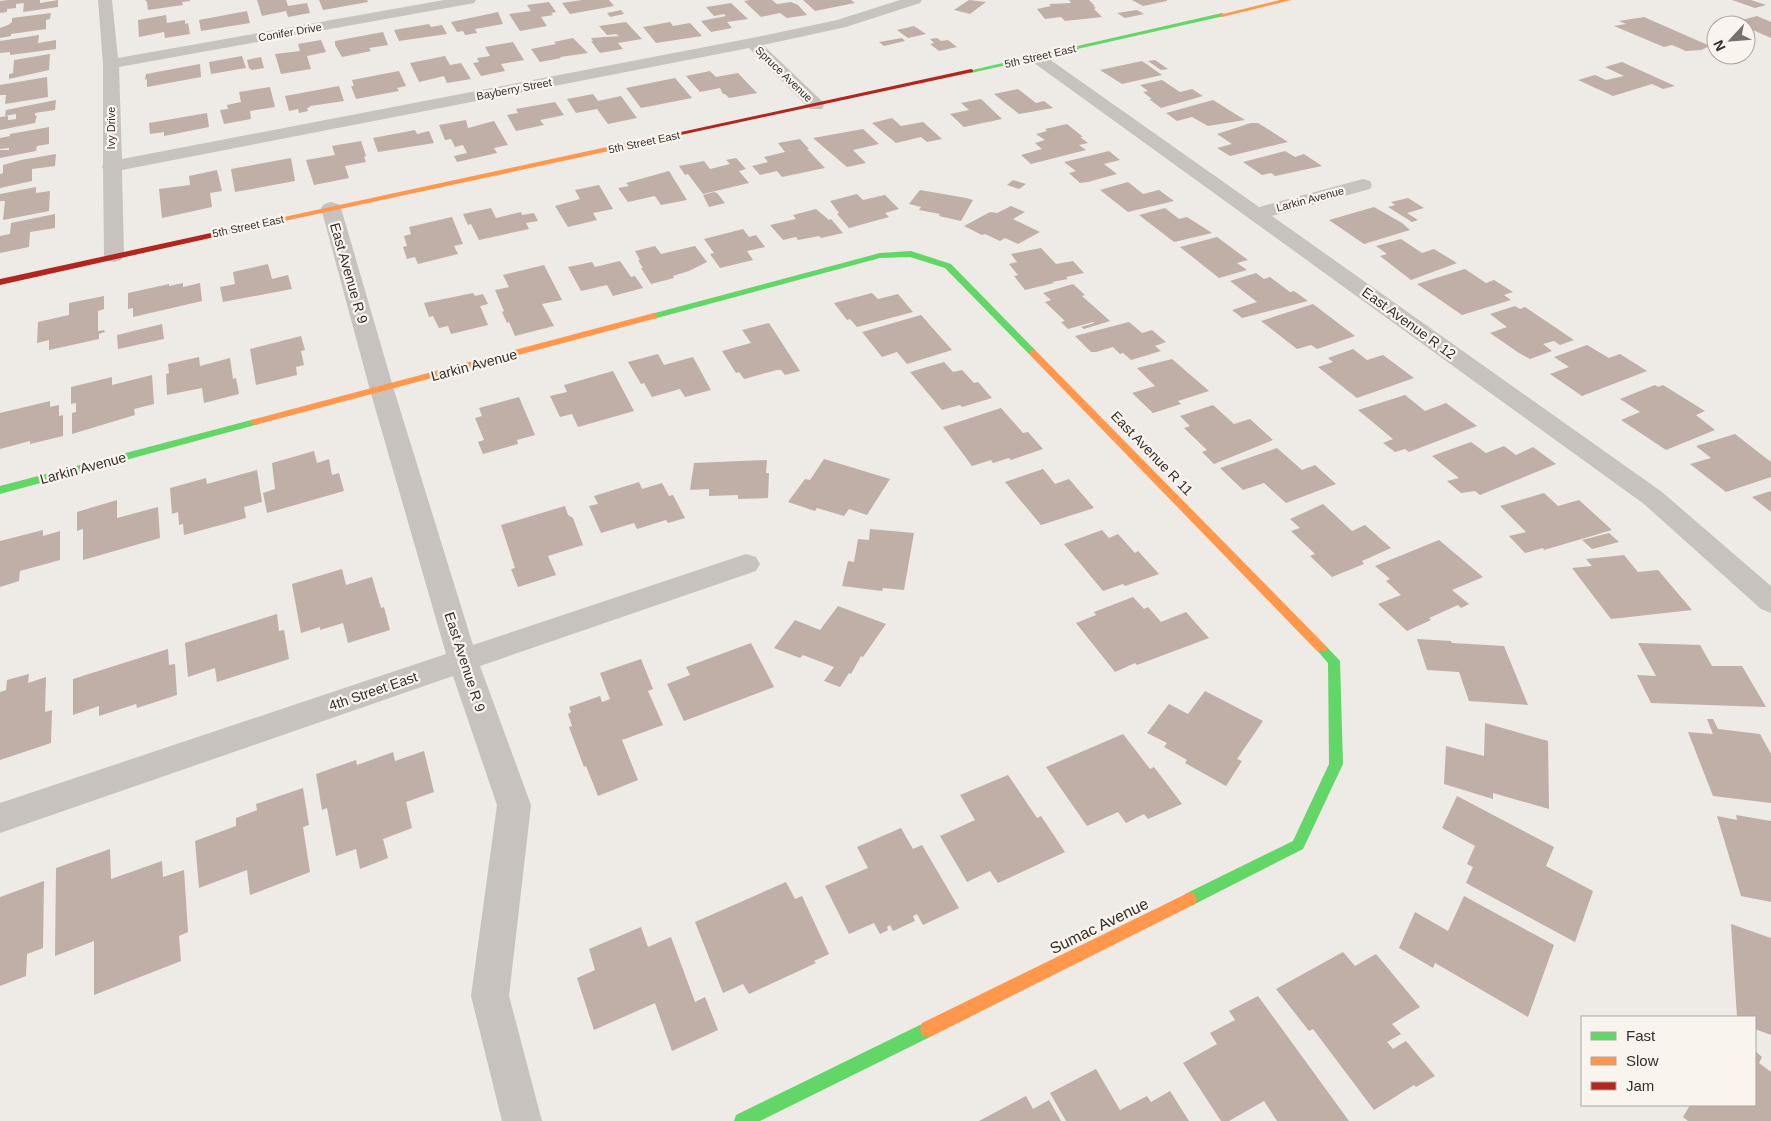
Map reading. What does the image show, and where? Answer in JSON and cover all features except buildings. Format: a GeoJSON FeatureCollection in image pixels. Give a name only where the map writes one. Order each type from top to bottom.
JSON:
{"type":"FeatureCollection","features":[{"type":"Feature","properties":{"kind":"street","name":"Ivy Drive"},"geometry":{"type":"LineString","coordinates":[[105,0],[111,64],[111,167],[114,256]]}},
{"type":"Feature","properties":{"kind":"street","name":"Conifer Drive"},"geometry":{"type":"LineString","coordinates":[[111,64],[470,0]]}},
{"type":"Feature","properties":{"kind":"street","name":"Bayberry Street"},"geometry":{"type":"LineString","coordinates":[[111,167],[752,43],[841,24],[914,0]]}},
{"type":"Feature","properties":{"kind":"street","name":"5th Street East"},"geometry":{"type":"LineString","coordinates":[[0,282],[331,208],[1036,57],[1288,0]]}},
{"type":"Feature","properties":{"kind":"street","name":"Spruce Avenue"},"geometry":{"type":"LineString","coordinates":[[752,43],[816,105]]}},
{"type":"Feature","properties":{"kind":"street","name":"East Avenue R 12"},"geometry":{"type":"LineString","coordinates":[[1036,57],[1653,498],[1771,602]]}},
{"type":"Feature","properties":{"kind":"street","name":"Larkin Avenue"},"geometry":{"type":"LineString","coordinates":[[1257,214],[1363,185]]}},
{"type":"Feature","properties":{"kind":"street","name":"East Avenue R 9"},"geometry":{"type":"LineString","coordinates":[[331,208],[382,390],[463,660],[514,805],[490,996],[522,1121]]}},
{"type":"Feature","properties":{"kind":"street","name":"Larkin Avenue"},"geometry":{"type":"LineString","coordinates":[[0,490],[382,390],[880,256],[911,254],[948,266]]}},
{"type":"Feature","properties":{"kind":"street","name":"East Avenue R 11"},"geometry":{"type":"LineString","coordinates":[[948,266],[1334,661]]}},
{"type":"Feature","properties":{"kind":"street","name":"4th Street East"},"geometry":{"type":"LineString","coordinates":[[0,818],[746,564]]}},
{"type":"Feature","properties":{"kind":"street","name":"Sumac Avenue"},"geometry":{"type":"LineString","coordinates":[[742,1121],[1298,845],[1336,764],[1334,661]]}},
{"type":"Feature","properties":{"kind":"traffic: fast"},"geometry":{"type":"LineString","coordinates":[[971,71],[1222,15]]}},
{"type":"Feature","properties":{"kind":"traffic: fast"},"geometry":{"type":"LineString","coordinates":[[654,316],[880,256],[911,254],[948,266],[1033,353]]}},
{"type":"Feature","properties":{"kind":"traffic: fast"},"geometry":{"type":"LineString","coordinates":[[0,490],[255,422]]}},
{"type":"Feature","properties":{"kind":"traffic: fast"},"geometry":{"type":"LineString","coordinates":[[1190,899],[1298,845],[1336,764],[1334,661],[1321,648]]}},
{"type":"Feature","properties":{"kind":"traffic: fast"},"geometry":{"type":"LineString","coordinates":[[742,1121],[928,1029]]}},
{"type":"Feature","properties":{"kind":"traffic: slow"},"geometry":{"type":"LineString","coordinates":[[1222,15],[1288,0]]}},
{"type":"Feature","properties":{"kind":"traffic: slow"},"geometry":{"type":"LineString","coordinates":[[252,226],[662,137]]}},
{"type":"Feature","properties":{"kind":"traffic: slow"},"geometry":{"type":"LineString","coordinates":[[255,422],[654,316]]}},
{"type":"Feature","properties":{"kind":"traffic: slow"},"geometry":{"type":"LineString","coordinates":[[1033,353],[1321,648]]}},
{"type":"Feature","properties":{"kind":"traffic: slow"},"geometry":{"type":"LineString","coordinates":[[928,1029],[1190,899]]}},
{"type":"Feature","properties":{"kind":"traffic: jam"},"geometry":{"type":"LineString","coordinates":[[662,137],[971,71]]}},
{"type":"Feature","properties":{"kind":"traffic: jam"},"geometry":{"type":"LineString","coordinates":[[0,282],[252,226]]}}]}
